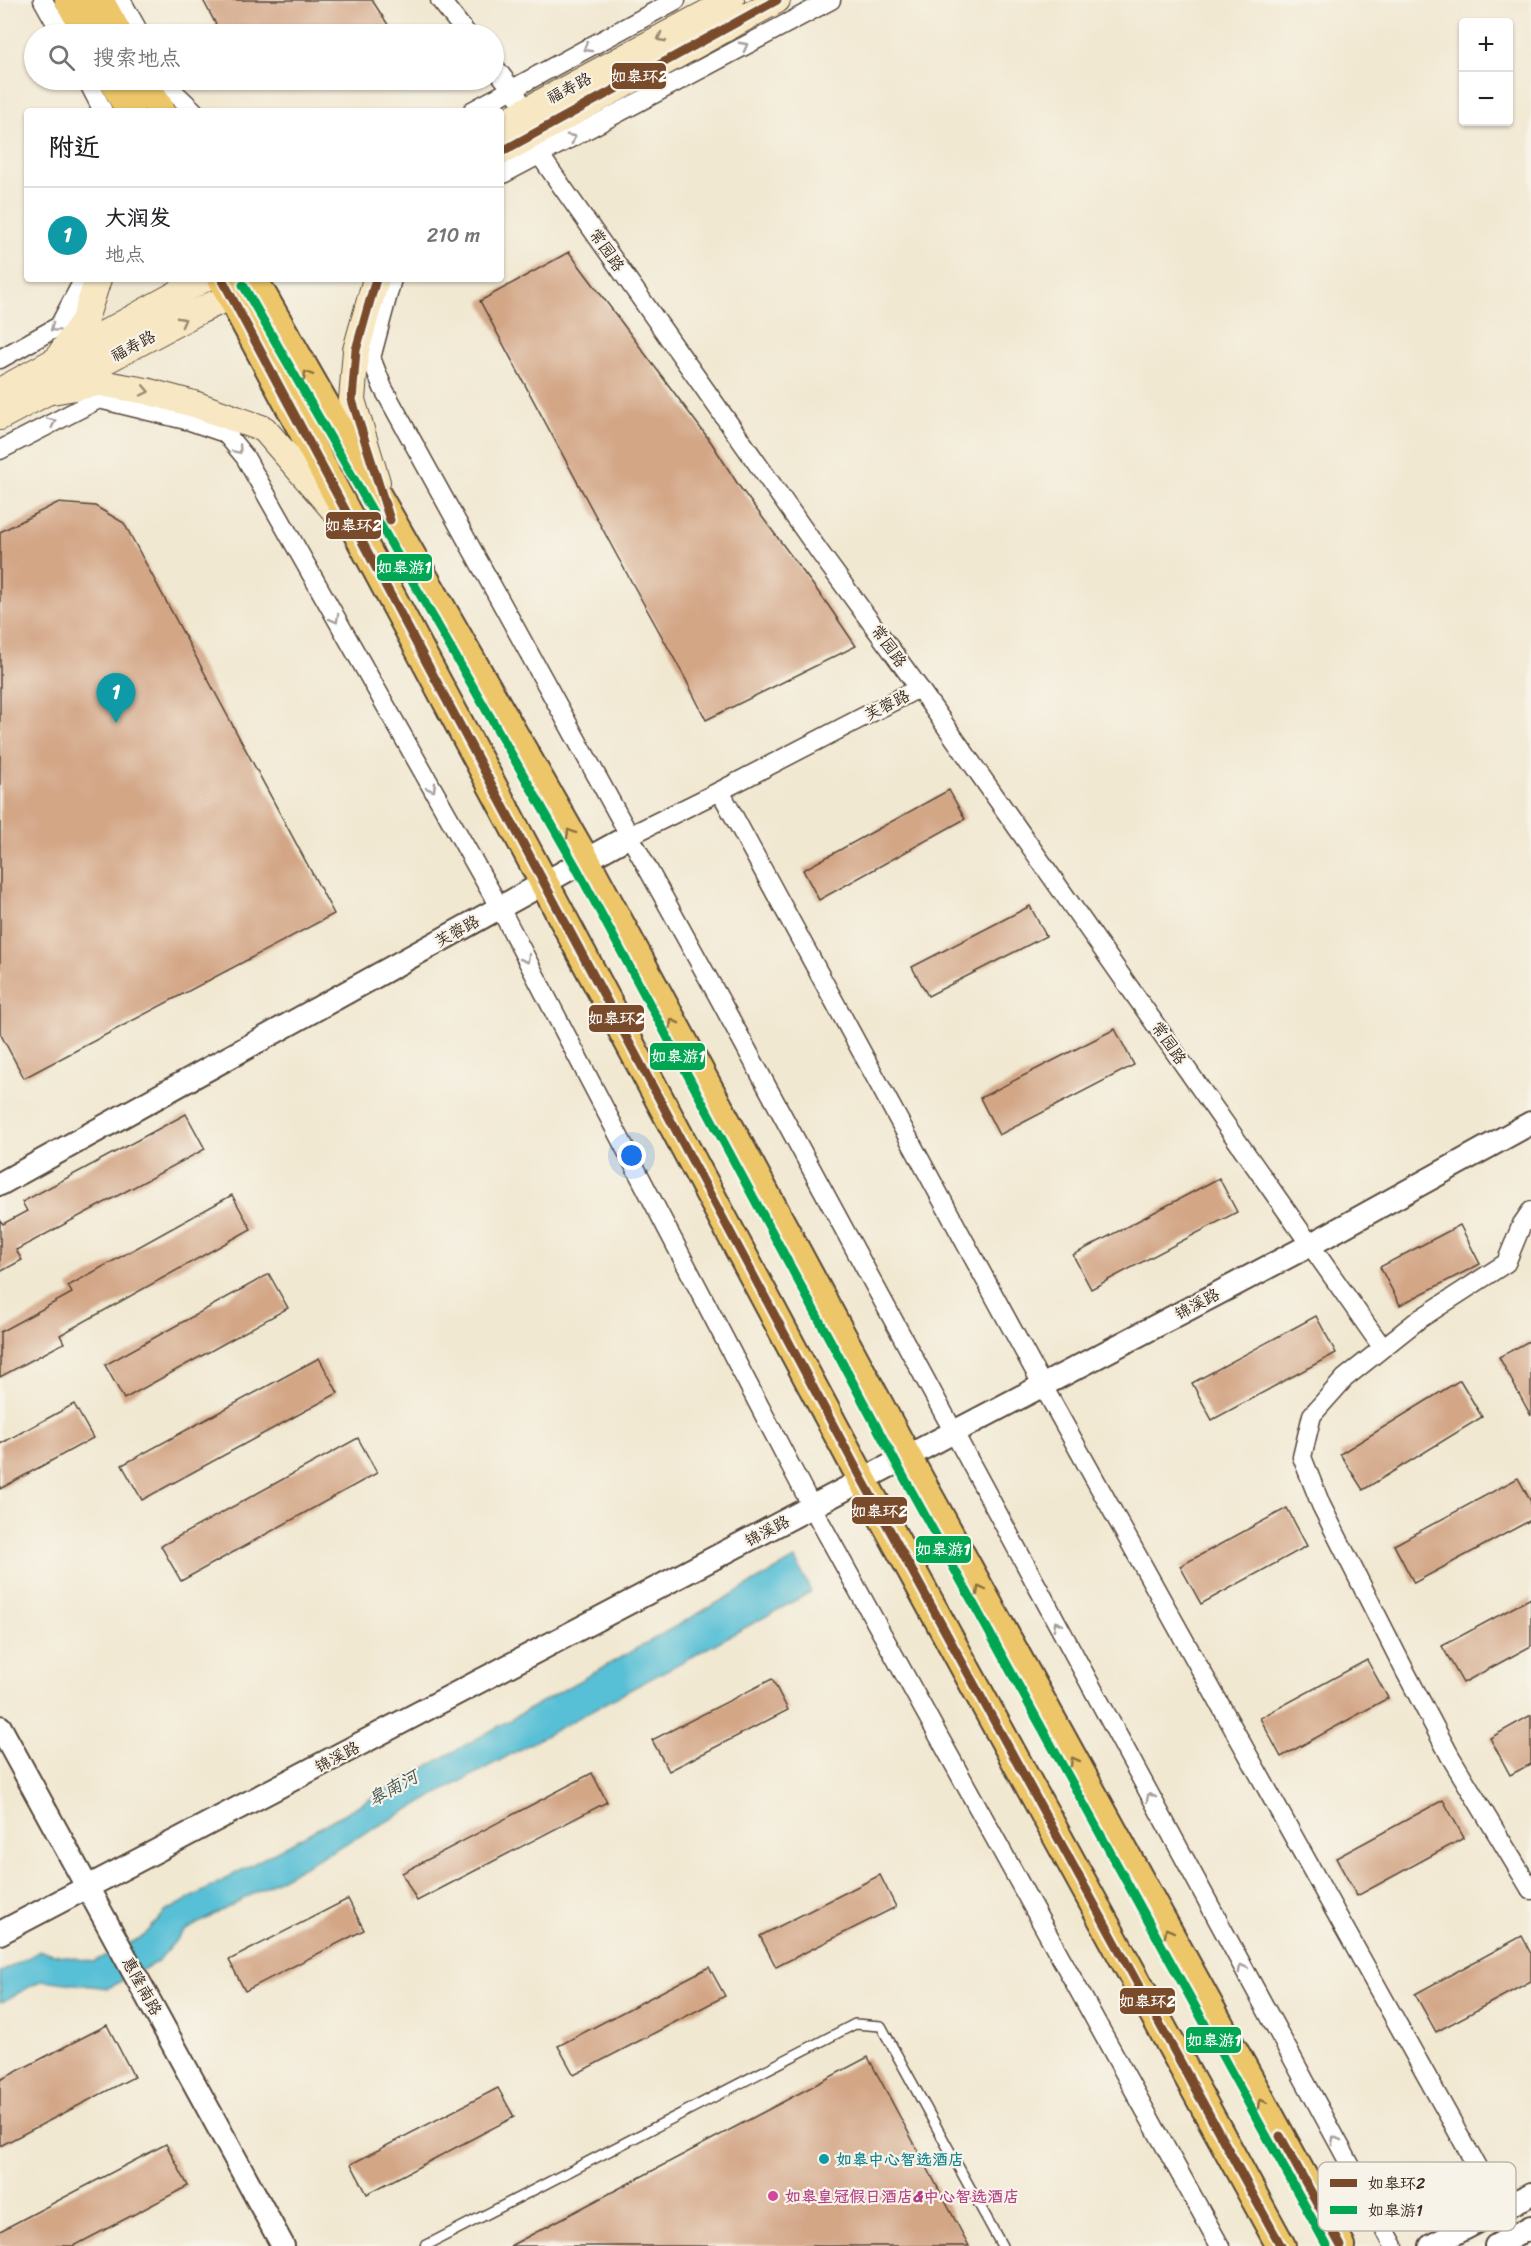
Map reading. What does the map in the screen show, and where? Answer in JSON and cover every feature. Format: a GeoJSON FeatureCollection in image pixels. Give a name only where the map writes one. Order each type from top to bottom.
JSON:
{"type":"FeatureCollection","features":[{"type":"Feature","properties":{"kind":"main road"},"geometry":{"type":"LineString","coordinates":[[69,0],[82,24]]}},
{"type":"Feature","properties":{"kind":"main road"},"geometry":{"type":"LineString","coordinates":[[99,0],[112,24]]}},
{"type":"Feature","properties":{"kind":"main road","name":"福寿路"},"geometry":{"type":"LineString","coordinates":[[504,122],[731,0]]}},
{"type":"Feature","properties":{"kind":"main road","name":"福寿路"},"geometry":{"type":"LineString","coordinates":[[504,151],[533,146],[777,0]]}},
{"type":"Feature","properties":{"kind":"main road"},"geometry":{"type":"LineString","coordinates":[[136,90],[154,98]]}},
{"type":"Feature","properties":{"kind":"main road"},"geometry":{"type":"LineString","coordinates":[[56,359],[85,319],[97,282]]}},
{"type":"Feature","properties":{"kind":"main road","name":"福寿路"},"geometry":{"type":"LineString","coordinates":[[0,391],[198,282]]}},
{"type":"Feature","properties":{"kind":"main road","name":"福寿路"},"geometry":{"type":"LineString","coordinates":[[0,417],[226,288],[254,282]]}},
{"type":"Feature","properties":{"kind":"main road"},"geometry":{"type":"LineString","coordinates":[[260,282],[388,517],[586,861],[907,1457],[1318,2204]]}},
{"type":"Feature","properties":{"kind":"main road"},"geometry":{"type":"LineString","coordinates":[[375,282],[356,350],[352,400],[388,517]]}},
{"type":"Feature","properties":{"kind":"main road"},"geometry":{"type":"LineString","coordinates":[[226,288],[863,1481],[1281,2246]]}},
{"type":"Feature","properties":{"kind":"main road"},"geometry":{"type":"LineString","coordinates":[[46,392],[100,383],[146,391],[194,404],[264,429],[362,542]]}},
{"type":"Feature","properties":{"kind":"main road"},"geometry":{"type":"LineString","coordinates":[[1333,2231],[1341,2246]]}},
{"type":"Feature","properties":{"kind":"street"},"geometry":{"type":"LineString","coordinates":[[43,0],[56,24]]}},
{"type":"Feature","properties":{"kind":"street"},"geometry":{"type":"LineString","coordinates":[[121,0],[134,24]]}},
{"type":"Feature","properties":{"kind":"street"},"geometry":{"type":"LineString","coordinates":[[440,0],[459,24]]}},
{"type":"Feature","properties":{"kind":"street"},"geometry":{"type":"LineString","coordinates":[[477,108],[676,0]]}},
{"type":"Feature","properties":{"kind":"street"},"geometry":{"type":"LineString","coordinates":[[504,171],[533,146],[831,0]]}},
{"type":"Feature","properties":{"kind":"street"},"geometry":{"type":"LineString","coordinates":[[504,79],[529,110]]}},
{"type":"Feature","properties":{"kind":"street"},"geometry":{"type":"LineString","coordinates":[[92,90],[101,108]]}},
{"type":"Feature","properties":{"kind":"street"},"geometry":{"type":"LineString","coordinates":[[154,98],[172,90],[191,108]]}},
{"type":"Feature","properties":{"kind":"street","name":"常园路"},"geometry":{"type":"LineString","coordinates":[[533,146],[821,554],[919,688],[1382,1347]]}},
{"type":"Feature","properties":{"kind":"street"},"geometry":{"type":"LineString","coordinates":[[0,359],[59,326],[82,282]]}},
{"type":"Feature","properties":{"kind":"street"},"geometry":{"type":"LineString","coordinates":[[391,282],[371,358],[388,396],[631,835],[1348,2162]]}},
{"type":"Feature","properties":{"kind":"street"},"geometry":{"type":"LineString","coordinates":[[0,450],[99,399],[189,421],[225,433],[245,458],[500,908],[812,1507],[1220,2246]]}},
{"type":"Feature","properties":{"kind":"street","name":"芙蓉路"},"geometry":{"type":"LineString","coordinates":[[0,1184],[631,835],[919,688]]}},
{"type":"Feature","properties":{"kind":"street"},"geometry":{"type":"LineString","coordinates":[[720,791],[1042,1386],[1474,2162]]}},
{"type":"Feature","properties":{"kind":"street","name":"锦溪路"},"geometry":{"type":"LineString","coordinates":[[0,1933],[1310,1245],[1531,1123]]}},
{"type":"Feature","properties":{"kind":"street"},"geometry":{"type":"LineString","coordinates":[[1531,1211],[1522,1224],[1506,1263],[1418,1320],[1345,1378],[1312,1415],[1302,1456],[1321,1505],[1405,1671],[1450,1756],[1531,1890]]}},
{"type":"Feature","properties":{"kind":"street","name":"惠隆南路"},"geometry":{"type":"LineString","coordinates":[[0,1727],[283,2246]]}},
{"type":"Feature","properties":{"kind":"street"},"geometry":{"type":"LineString","coordinates":[[1516,2202],[1531,2194]]}},
{"type":"Feature","properties":{"kind":"street"},"geometry":{"type":"LineString","coordinates":[[1496,2246],[1531,2227]]}},
{"type":"Feature","properties":{"kind":"street"},"geometry":{"type":"LineString","coordinates":[[1386,2231],[1394,2246]]}},
{"type":"Feature","properties":{"kind":"street"},"geometry":{"type":"LineString","coordinates":[[1431,2246],[1460,2231]]}},
{"type":"Feature","properties":{"kind":"lane"},"geometry":{"type":"LineString","coordinates":[[425,2246],[855,2024],[881,2026],[1002,2246]]}},
{"type":"Feature","properties":{"kind":"lane"},"geometry":{"type":"LineString","coordinates":[[442,2236],[448,2246]]}},
{"type":"Feature","properties":{"kind":"water","name":"皋南河"},"geometry":{"type":"Polygon","coordinates":[[[795,1559],[811,1592],[184,1931],[157,1962],[108,1988],[42,1980],[0,2003],[0,1973],[40,1951],[93,1962],[144,1936],[165,1912],[795,1559]]]}},
{"type":"Feature","properties":{"kind":"building"},"geometry":{"type":"Polygon","coordinates":[[[203,0],[372,0],[388,24],[216,24],[203,0]]]}},
{"type":"Feature","properties":{"kind":"building"},"geometry":{"type":"Polygon","coordinates":[[[569,252],[711,442],[739,486],[856,646],[706,720],[480,301],[569,252]]]}},
{"type":"Feature","properties":{"kind":"building"},"geometry":{"type":"Polygon","coordinates":[[[57,503],[95,506],[124,523],[334,914],[24,1078],[0,1033],[0,532],[57,503]]]}},
{"type":"Feature","properties":{"kind":"building"},"geometry":{"type":"Polygon","coordinates":[[[949,790],[965,819],[819,900],[803,870],[949,790]]]}},
{"type":"Feature","properties":{"kind":"building"},"geometry":{"type":"Polygon","coordinates":[[[1030,906],[1046,936],[928,996],[912,967],[1030,906]]]}},
{"type":"Feature","properties":{"kind":"building"},"geometry":{"type":"Polygon","coordinates":[[[1115,1029],[1134,1065],[999,1135],[980,1098],[1115,1029]]]}},
{"type":"Feature","properties":{"kind":"building"},"geometry":{"type":"Polygon","coordinates":[[[186,1114],[205,1149],[16,1250],[22,1260],[0,1272],[0,1220],[3,1224],[27,1211],[22,1202],[186,1114]]]}},
{"type":"Feature","properties":{"kind":"building"},"geometry":{"type":"Polygon","coordinates":[[[1219,1178],[1237,1212],[1091,1289],[1073,1255],[1219,1178]]]}},
{"type":"Feature","properties":{"kind":"building"},"geometry":{"type":"Polygon","coordinates":[[[232,1195],[251,1229],[60,1335],[64,1343],[0,1377],[0,1332],[72,1293],[68,1286],[232,1195]]]}},
{"type":"Feature","properties":{"kind":"building"},"geometry":{"type":"Polygon","coordinates":[[[1460,1225],[1480,1264],[1400,1305],[1380,1267],[1460,1225]]]}},
{"type":"Feature","properties":{"kind":"building"},"geometry":{"type":"Polygon","coordinates":[[[269,1274],[288,1308],[124,1399],[105,1365],[269,1274]]]}},
{"type":"Feature","properties":{"kind":"building"},"geometry":{"type":"Polygon","coordinates":[[[1316,1316],[1336,1353],[1212,1420],[1192,1383],[1316,1316]]]}},
{"type":"Feature","properties":{"kind":"building"},"geometry":{"type":"Polygon","coordinates":[[[1531,1340],[1531,1416],[1499,1357],[1531,1340]]]}},
{"type":"Feature","properties":{"kind":"building"},"geometry":{"type":"Polygon","coordinates":[[[319,1358],[338,1393],[142,1500],[122,1465],[319,1358]]]}},
{"type":"Feature","properties":{"kind":"building"},"geometry":{"type":"Polygon","coordinates":[[[1460,1380],[1482,1417],[1363,1490],[1340,1454],[1460,1380]]]}},
{"type":"Feature","properties":{"kind":"building"},"geometry":{"type":"Polygon","coordinates":[[[74,1404],[93,1438],[0,1489],[0,1444],[74,1404]]]}},
{"type":"Feature","properties":{"kind":"building"},"geometry":{"type":"Polygon","coordinates":[[[358,1438],[377,1473],[181,1581],[161,1546],[358,1438]]]}},
{"type":"Feature","properties":{"kind":"building"},"geometry":{"type":"Polygon","coordinates":[[[1518,1478],[1531,1502],[1531,1520],[1414,1583],[1394,1545],[1518,1478]]]}},
{"type":"Feature","properties":{"kind":"building"},"geometry":{"type":"Polygon","coordinates":[[[1287,1508],[1307,1546],[1201,1604],[1180,1566],[1287,1508]]]}},
{"type":"Feature","properties":{"kind":"building"},"geometry":{"type":"Polygon","coordinates":[[[1531,1598],[1531,1646],[1463,1683],[1442,1646],[1531,1598]]]}},
{"type":"Feature","properties":{"kind":"building"},"geometry":{"type":"Polygon","coordinates":[[[1367,1660],[1388,1698],[1281,1757],[1260,1718],[1367,1660]]]}},
{"type":"Feature","properties":{"kind":"building"},"geometry":{"type":"Polygon","coordinates":[[[772,1679],[788,1710],[669,1771],[652,1740],[772,1679]]]}},
{"type":"Feature","properties":{"kind":"building"},"geometry":{"type":"Polygon","coordinates":[[[1531,1715],[1531,1764],[1510,1775],[1490,1738],[1531,1715]]]}},
{"type":"Feature","properties":{"kind":"building"},"geometry":{"type":"Polygon","coordinates":[[[592,1773],[607,1802],[417,1901],[402,1873],[592,1773]]]}},
{"type":"Feature","properties":{"kind":"building"},"geometry":{"type":"Polygon","coordinates":[[[1443,1800],[1464,1838],[1357,1896],[1336,1858],[1443,1800]]]}},
{"type":"Feature","properties":{"kind":"building"},"geometry":{"type":"Polygon","coordinates":[[[880,1875],[896,1907],[776,1967],[760,1936],[880,1875]]]}},
{"type":"Feature","properties":{"kind":"building"},"geometry":{"type":"Polygon","coordinates":[[[348,1899],[364,1930],[245,1991],[229,1960],[348,1899]]]}},
{"type":"Feature","properties":{"kind":"building"},"geometry":{"type":"Polygon","coordinates":[[[1522,1936],[1531,1953],[1531,1981],[1436,2032],[1415,1994],[1522,1936]]]}},
{"type":"Feature","properties":{"kind":"building"},"geometry":{"type":"Polygon","coordinates":[[[709,1967],[725,1996],[574,2075],[558,2046],[709,1967]]]}},
{"type":"Feature","properties":{"kind":"building"},"geometry":{"type":"Polygon","coordinates":[[[107,2025],[134,2077],[0,2146],[0,2080],[107,2025]]]}},
{"type":"Feature","properties":{"kind":"building","name":"如皋皇冠假日酒店&中心智选酒店"},"geometry":{"type":"Polygon","coordinates":[[[868,2057],[969,2246],[510,2246],[868,2057]]]}},
{"type":"Feature","properties":{"kind":"building"},"geometry":{"type":"Polygon","coordinates":[[[498,2088],[514,2117],[367,2194],[351,2164],[498,2088]]]}},
{"type":"Feature","properties":{"kind":"building"},"geometry":{"type":"Polygon","coordinates":[[[166,2144],[188,2186],[74,2246],[0,2246],[0,2231],[166,2144]]]}},
{"type":"Feature","properties":{"kind":"transit line","name":"如皋环2"},"geometry":{"type":"LineString","coordinates":[[504,150],[777,0]]}},
{"type":"Feature","properties":{"kind":"transit line","name":"如皋环2"},"geometry":{"type":"LineString","coordinates":[[224,282],[863,1481],[1281,2246]]}},
{"type":"Feature","properties":{"kind":"transit line","name":"如皋环2"},"geometry":{"type":"LineString","coordinates":[[375,282],[356,350],[352,400],[390,520]]}},
{"type":"Feature","properties":{"kind":"transit line","name":"如皋游1"},"geometry":{"type":"LineString","coordinates":[[243,285],[576,867],[896,1463],[1318,2230]]}},
{"type":"Feature","properties":{"kind":"transit line","name":"如皋环2"},"geometry":{"type":"LineString","coordinates":[[1280,2136],[1318,2205]]}},
{"type":"Feature","properties":{"kind":"transit line","name":"如皋游1"},"geometry":{"type":"LineString","coordinates":[[1319,2231],[1327,2246]]}},
{"type":"Feature","properties":{"kind":"transit line","name":"如皋环2"},"geometry":{"type":"LineString","coordinates":[[1333,2231],[1341,2246]]}},
{"type":"Feature","properties":{"kind":"place","name":"大润发"},"geometry":{"type":"Point","coordinates":[116,723]}},
{"type":"Feature","properties":{"kind":"place","name":"如皋中心智选酒店"},"geometry":{"type":"Point","coordinates":[824,2159]}},
{"type":"Feature","properties":{"kind":"place","name":"如皋皇冠假日酒店&中心智选酒店"},"geometry":{"type":"Point","coordinates":[773,2196]}}]}
